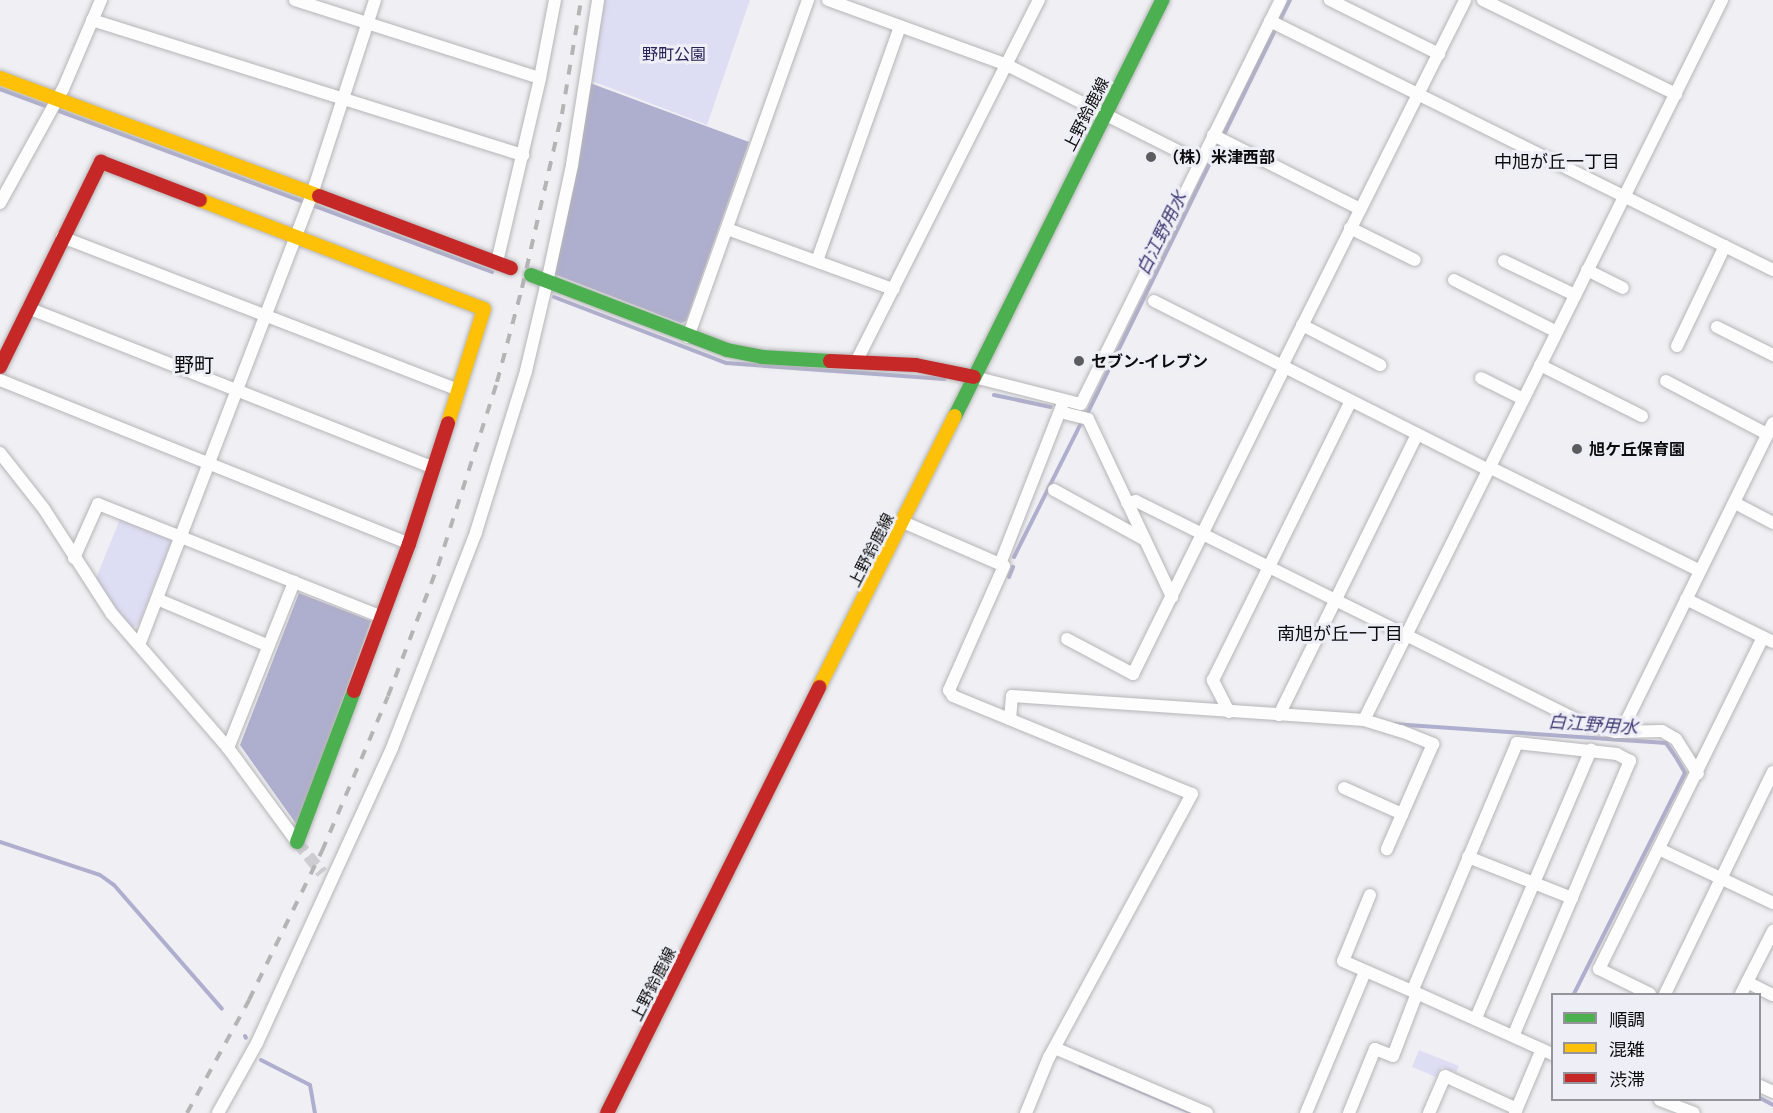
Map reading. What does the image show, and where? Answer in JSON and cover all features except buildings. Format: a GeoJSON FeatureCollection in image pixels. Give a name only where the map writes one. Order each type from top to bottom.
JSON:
{"type":"FeatureCollection","features":[{"type":"Feature","properties":{"kind":"street"},"geometry":{"type":"LineString","coordinates":[[0,203],[53,106],[101,0]]}},
{"type":"Feature","properties":{"kind":"street"},"geometry":{"type":"LineString","coordinates":[[294,0],[540,78]]}},
{"type":"Feature","properties":{"kind":"street"},"geometry":{"type":"LineString","coordinates":[[139,645],[296,237],[375,0]]}},
{"type":"Feature","properties":{"kind":"street"},"geometry":{"type":"LineString","coordinates":[[497,262],[523,155],[555,0]]}},
{"type":"Feature","properties":{"kind":"street"},"geometry":{"type":"LineString","coordinates":[[218,1113],[257,1043],[339,866],[439,634],[495,476],[548,282],[572,165],[598,0]]}},
{"type":"Feature","properties":{"kind":"street"},"geometry":{"type":"LineString","coordinates":[[688,336],[808,0]]}},
{"type":"Feature","properties":{"kind":"street"},"geometry":{"type":"LineString","coordinates":[[828,0],[1005,64],[1106,112],[1200,162]]}},
{"type":"Feature","properties":{"kind":"street"},"geometry":{"type":"LineString","coordinates":[[856,362],[1039,0]]}},
{"type":"Feature","properties":{"kind":"street","name":"上野鈴鹿線"},"geometry":{"type":"LineString","coordinates":[[606,1113],[1162,0]]}},
{"type":"Feature","properties":{"kind":"street"},"geometry":{"type":"LineString","coordinates":[[1062,406],[1081,404],[1200,162],[1219,138],[1276,24],[1281,0]]}},
{"type":"Feature","properties":{"kind":"street"},"geometry":{"type":"LineString","coordinates":[[1330,0],[1439,54]]}},
{"type":"Feature","properties":{"kind":"street"},"geometry":{"type":"LineString","coordinates":[[1067,639],[1133,674],[1302,325],[1419,96],[1465,0]]}},
{"type":"Feature","properties":{"kind":"street"},"geometry":{"type":"LineString","coordinates":[[1483,0],[1677,94]]}},
{"type":"Feature","properties":{"kind":"street"},"geometry":{"type":"LineString","coordinates":[[1370,721],[1405,636],[1722,0]]}},
{"type":"Feature","properties":{"kind":"street"},"geometry":{"type":"LineString","coordinates":[[92,20],[523,155]]}},
{"type":"Feature","properties":{"kind":"street"},"geometry":{"type":"LineString","coordinates":[[1276,24],[1419,96],[1625,194],[1773,270]]}},
{"type":"Feature","properties":{"kind":"street"},"geometry":{"type":"LineString","coordinates":[[817,261],[900,26]]}},
{"type":"Feature","properties":{"kind":"street"},"geometry":{"type":"LineString","coordinates":[[0,78],[53,106],[309,201],[512,268]]}},
{"type":"Feature","properties":{"kind":"street"},"geometry":{"type":"LineString","coordinates":[[1219,138],[1360,210]]}},
{"type":"Feature","properties":{"kind":"street"},"geometry":{"type":"LineString","coordinates":[[0,367],[100,162],[484,309],[409,544],[297,842]]}},
{"type":"Feature","properties":{"kind":"street"},"geometry":{"type":"LineString","coordinates":[[1350,228],[1415,260]]}},
{"type":"Feature","properties":{"kind":"street"},"geometry":{"type":"LineString","coordinates":[[727,229],[893,290]]}},
{"type":"Feature","properties":{"kind":"street"},"geometry":{"type":"LineString","coordinates":[[62,237],[458,390]]}},
{"type":"Feature","properties":{"kind":"street"},"geometry":{"type":"LineString","coordinates":[[1677,346],[1725,246]]}},
{"type":"Feature","properties":{"kind":"street"},"geometry":{"type":"LineString","coordinates":[[1504,261],[1575,295]]}},
{"type":"Feature","properties":{"kind":"street"},"geometry":{"type":"LineString","coordinates":[[1587,270],[1623,288]]}},
{"type":"Feature","properties":{"kind":"street"},"geometry":{"type":"LineString","coordinates":[[531,275],[688,336],[762,357],[916,365],[974,377],[1062,406],[1088,419],[1172,597]]}},
{"type":"Feature","properties":{"kind":"street"},"geometry":{"type":"LineString","coordinates":[[1454,280],[1557,332]]}},
{"type":"Feature","properties":{"kind":"street"},"geometry":{"type":"LineString","coordinates":[[1154,301],[1417,434],[1700,571]]}},
{"type":"Feature","properties":{"kind":"street"},"geometry":{"type":"LineString","coordinates":[[28,308],[434,468]]}},
{"type":"Feature","properties":{"kind":"street"},"geometry":{"type":"LineString","coordinates":[[1302,325],[1380,365]]}},
{"type":"Feature","properties":{"kind":"street"},"geometry":{"type":"LineString","coordinates":[[1717,327],[1773,355]]}},
{"type":"Feature","properties":{"kind":"street"},"geometry":{"type":"LineString","coordinates":[[1540,365],[1642,416]]}},
{"type":"Feature","properties":{"kind":"street"},"geometry":{"type":"LineString","coordinates":[[1480,378],[1523,399]]}},
{"type":"Feature","properties":{"kind":"street"},"geometry":{"type":"LineString","coordinates":[[0,380],[409,544]]}},
{"type":"Feature","properties":{"kind":"street"},"geometry":{"type":"LineString","coordinates":[[1617,754],[1619,731],[1770,433],[1666,381]]}},
{"type":"Feature","properties":{"kind":"street"},"geometry":{"type":"LineString","coordinates":[[1229,712],[1213,680],[1351,401]]}},
{"type":"Feature","properties":{"kind":"street"},"geometry":{"type":"LineString","coordinates":[[1000,564],[1062,406]]}},
{"type":"Feature","properties":{"kind":"street"},"geometry":{"type":"LineString","coordinates":[[1279,715],[1417,434]]}},
{"type":"Feature","properties":{"kind":"street"},"geometry":{"type":"LineString","coordinates":[[0,453],[44,509],[112,614],[228,748],[297,842]]}},
{"type":"Feature","properties":{"kind":"street"},"geometry":{"type":"LineString","coordinates":[[1054,490],[1145,540]]}},
{"type":"Feature","properties":{"kind":"street"},"geometry":{"type":"LineString","coordinates":[[1127,503],[1136,501],[1587,725],[1619,731],[1653,729],[1676,739],[1698,774]]}},
{"type":"Feature","properties":{"kind":"street"},"geometry":{"type":"LineString","coordinates":[[1735,503],[1773,522]]}},
{"type":"Feature","properties":{"kind":"street"},"geometry":{"type":"LineString","coordinates":[[75,558],[98,504],[382,617]]}},
{"type":"Feature","properties":{"kind":"street"},"geometry":{"type":"LineString","coordinates":[[903,522],[1004,566],[949,690],[953,696],[1192,794],[1057,1049],[1049,1057],[1026,1113]]}},
{"type":"Feature","properties":{"kind":"street"},"geometry":{"type":"LineString","coordinates":[[228,748],[294,582]]}},
{"type":"Feature","properties":{"kind":"street"},"geometry":{"type":"LineString","coordinates":[[157,599],[269,646]]}},
{"type":"Feature","properties":{"kind":"street"},"geometry":{"type":"LineString","coordinates":[[1648,993],[1599,969],[1768,639],[1686,599]]}},
{"type":"Feature","properties":{"kind":"street"},"geometry":{"type":"LineString","coordinates":[[1010,719],[1012,696],[1370,721],[1401,731],[1433,744],[1387,849]]}},
{"type":"Feature","properties":{"kind":"street"},"geometry":{"type":"LineString","coordinates":[[1349,1113],[1375,1049],[1393,1056],[1414,992],[1517,743],[1617,754],[1630,761],[1514,1034]]}},
{"type":"Feature","properties":{"kind":"street"},"geometry":{"type":"LineString","coordinates":[[1476,1018],[1591,750]]}},
{"type":"Feature","properties":{"kind":"street"},"geometry":{"type":"LineString","coordinates":[[1665,993],[1773,772]]}},
{"type":"Feature","properties":{"kind":"street"},"geometry":{"type":"LineString","coordinates":[[1344,788],[1402,814]]}},
{"type":"Feature","properties":{"kind":"street"},"geometry":{"type":"LineString","coordinates":[[1661,850],[1773,903]]}},
{"type":"Feature","properties":{"kind":"street"},"geometry":{"type":"LineString","coordinates":[[1468,857],[1572,898]]}},
{"type":"Feature","properties":{"kind":"street"},"geometry":{"type":"LineString","coordinates":[[1370,896],[1343,961],[1514,1034],[1547,1051],[1516,1111],[1445,1076],[1429,1113]]}},
{"type":"Feature","properties":{"kind":"street"},"geometry":{"type":"LineString","coordinates":[[1742,993],[1773,931]]}},
{"type":"Feature","properties":{"kind":"street"},"geometry":{"type":"LineString","coordinates":[[1306,1113],[1365,972]]}},
{"type":"Feature","properties":{"kind":"street"},"geometry":{"type":"LineString","coordinates":[[1747,982],[1773,995]]}},
{"type":"Feature","properties":{"kind":"street"},"geometry":{"type":"LineString","coordinates":[[1057,1049],[1208,1113]]}},
{"type":"Feature","properties":{"kind":"street"},"geometry":{"type":"LineString","coordinates":[[1663,1101],[1694,1113]]}},
{"type":"Feature","properties":{"kind":"green space","name":"野町公園"},"geometry":{"type":"Polygon","coordinates":[[[604,0],[750,0],[707,125],[592,81],[604,0]]]}},
{"type":"Feature","properties":{"kind":"green space"},"geometry":{"type":"Polygon","coordinates":[[[120,519],[169,537],[171,543],[139,624],[131,629],[112,608],[96,578],[120,519]]]}},
{"type":"Feature","properties":{"kind":"green space"},"geometry":{"type":"Polygon","coordinates":[[[1419,1050],[1459,1066],[1456,1072],[1442,1067],[1436,1077],[1412,1067],[1419,1050]]]}},
{"type":"Feature","properties":{"kind":"shaded area"},"geometry":{"type":"Polygon","coordinates":[[[590,83],[749,142],[686,321],[681,323],[554,274],[590,83]]]}},
{"type":"Feature","properties":{"kind":"shaded area"},"geometry":{"type":"Polygon","coordinates":[[[299,593],[371,621],[297,825],[240,745],[299,593]]]}},
{"type":"Feature","properties":{"kind":"waterway","name":"白江野用水"},"geometry":{"type":"LineString","coordinates":[[1087,414],[1290,0]]}},
{"type":"Feature","properties":{"kind":"waterway"},"geometry":{"type":"LineString","coordinates":[[0,89],[492,272]]}},
{"type":"Feature","properties":{"kind":"waterway"},"geometry":{"type":"LineString","coordinates":[[554,297],[726,363],[944,379]]}},
{"type":"Feature","properties":{"kind":"waterway"},"geometry":{"type":"LineString","coordinates":[[994,395],[1051,407]]}},
{"type":"Feature","properties":{"kind":"waterway","name":"白江野用水"},"geometry":{"type":"LineString","coordinates":[[1014,557],[1081,423]]}},
{"type":"Feature","properties":{"kind":"waterway","name":"白江野用水"},"geometry":{"type":"LineString","coordinates":[[1009,577],[1013,567]]}},
{"type":"Feature","properties":{"kind":"waterway","name":"白江野用水"},"geometry":{"type":"LineString","coordinates":[[1393,724],[1666,743],[1677,759],[1685,773],[1575,993]]}},
{"type":"Feature","properties":{"kind":"waterway"},"geometry":{"type":"LineString","coordinates":[[0,842],[100,875],[114,885],[222,1009]]}},
{"type":"Feature","properties":{"kind":"waterway"},"geometry":{"type":"LineString","coordinates":[[261,1060],[310,1085],[315,1113]]}},
{"type":"Feature","properties":{"kind":"waterway"},"geometry":{"type":"LineString","coordinates":[[1081,1066],[1192,1113]]}},
{"type":"Feature","properties":{"kind":"waterway","name":"白江野用水"},"geometry":{"type":"LineString","coordinates":[[1761,1099],[1773,1105]]}},
{"type":"Feature","properties":{"kind":"tunnel"},"geometry":{"type":"LineString","coordinates":[[297,842],[322,873]]}},
{"type":"Feature","properties":{"kind":"railway"},"geometry":{"type":"LineString","coordinates":[[187,1113],[249,1000],[322,851],[388,696],[438,566],[497,382],[522,288],[562,114],[581,0]]}},
{"type":"Feature","properties":{"kind":"traffic: fast"},"geometry":{"type":"LineString","coordinates":[[955,416],[1162,0]]}},
{"type":"Feature","properties":{"kind":"traffic: fast"},"geometry":{"type":"LineString","coordinates":[[531,275],[727,350],[762,357],[830,361]]}},
{"type":"Feature","properties":{"kind":"traffic: fast"},"geometry":{"type":"LineString","coordinates":[[297,842],[354,691]]}},
{"type":"Feature","properties":{"kind":"traffic: slow"},"geometry":{"type":"LineString","coordinates":[[0,78],[319,196]]}},
{"type":"Feature","properties":{"kind":"traffic: slow"},"geometry":{"type":"LineString","coordinates":[[200,200],[484,309],[448,423]]}},
{"type":"Feature","properties":{"kind":"traffic: slow"},"geometry":{"type":"LineString","coordinates":[[819,687],[955,416]]}},
{"type":"Feature","properties":{"kind":"traffic: jam"},"geometry":{"type":"LineString","coordinates":[[0,367],[101,162],[200,200]]}},
{"type":"Feature","properties":{"kind":"traffic: jam"},"geometry":{"type":"LineString","coordinates":[[319,196],[511,268]]}},
{"type":"Feature","properties":{"kind":"traffic: jam"},"geometry":{"type":"LineString","coordinates":[[830,361],[916,365],[974,377]]}},
{"type":"Feature","properties":{"kind":"traffic: jam"},"geometry":{"type":"LineString","coordinates":[[354,691],[409,544],[448,423]]}},
{"type":"Feature","properties":{"kind":"traffic: jam"},"geometry":{"type":"LineString","coordinates":[[607,1113],[819,687]]}},
{"type":"Feature","properties":{"kind":"place","name":"（株）米津西部"},"geometry":{"type":"Point","coordinates":[1151,157]}},
{"type":"Feature","properties":{"kind":"place","name":"セブン-イレブン"},"geometry":{"type":"Point","coordinates":[1079,361]}},
{"type":"Feature","properties":{"kind":"place","name":"旭ケ丘保育園"},"geometry":{"type":"Point","coordinates":[1577,449]}},
{"type":"Feature","properties":{"kind":"district","name":"中旭が丘一丁目"},"geometry":{"type":"Point","coordinates":[1557,161]}},
{"type":"Feature","properties":{"kind":"district","name":"野町"},"geometry":{"type":"Point","coordinates":[194,364]}},
{"type":"Feature","properties":{"kind":"district","name":"南旭が丘一丁目"},"geometry":{"type":"Point","coordinates":[1340,633]}}]}
